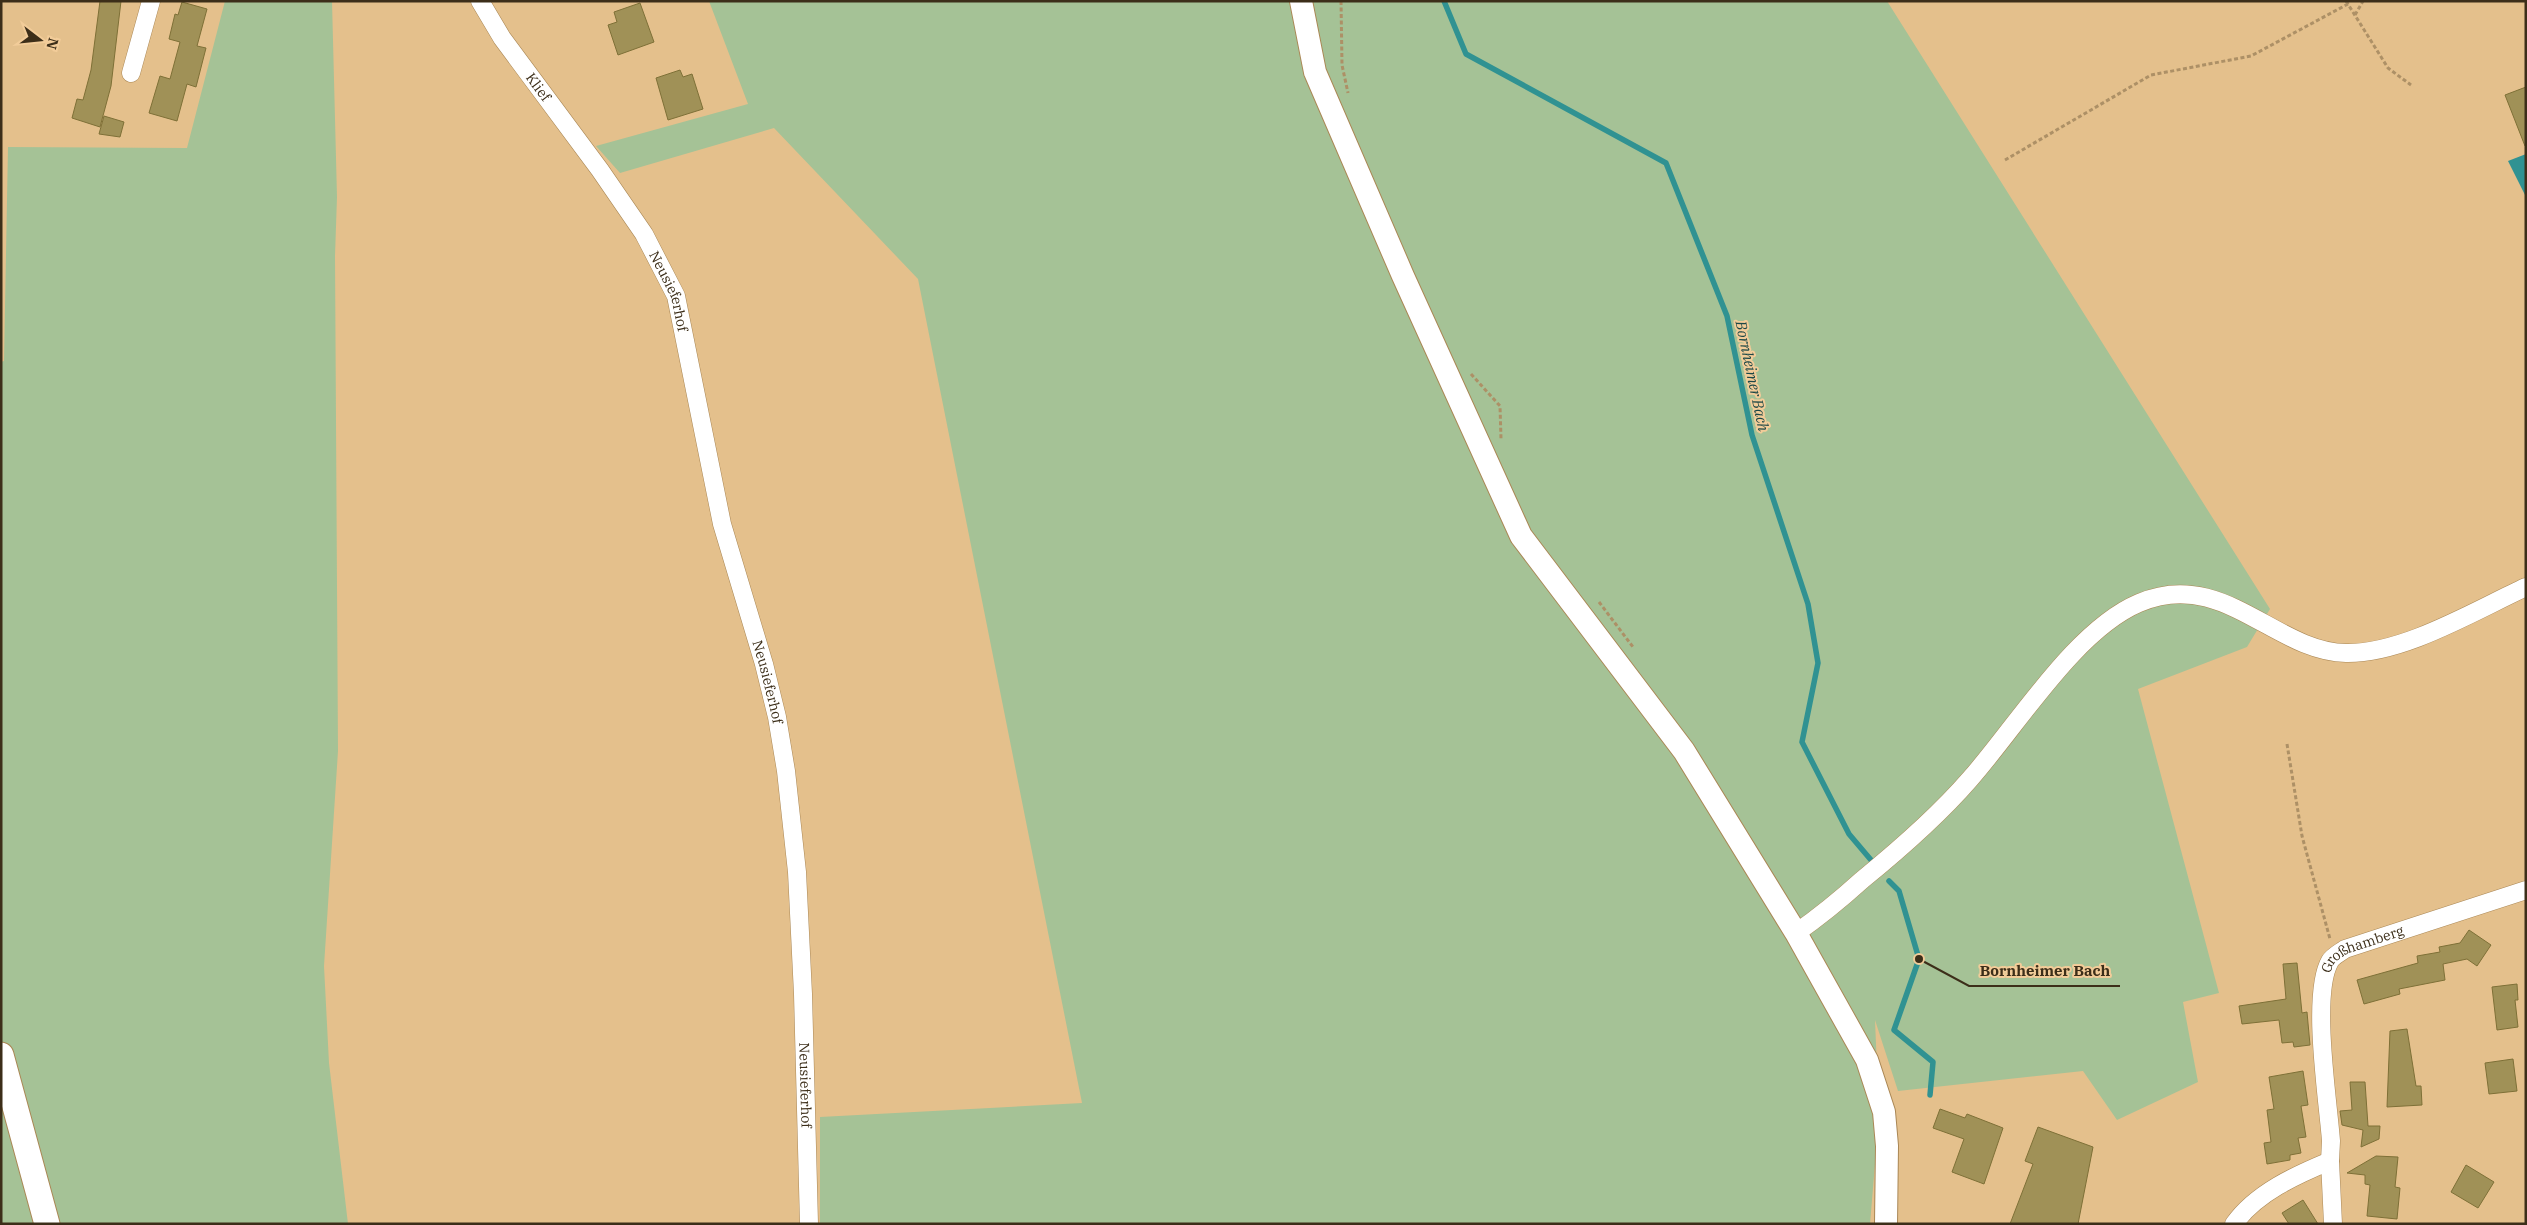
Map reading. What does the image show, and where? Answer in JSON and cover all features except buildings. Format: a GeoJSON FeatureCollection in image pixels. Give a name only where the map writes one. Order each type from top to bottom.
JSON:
{"type":"FeatureCollection","features":[{"type":"Feature","properties":{"kind":"main road"},"geometry":{"type":"LineString","coordinates":[[1,1055],[48,1224]]}},
{"type":"Feature","properties":{"kind":"street"},"geometry":{"type":"LineString","coordinates":[[130,73],[151,1]]}},
{"type":"Feature","properties":{"kind":"street","name":"Klief"},"geometry":{"type":"LineString","coordinates":[[480,1],[502,38],[600,170]]}},
{"type":"Feature","properties":{"kind":"street"},"geometry":{"type":"LineString","coordinates":[[1301,1],[1315,72],[1403,276],[1521,536],[1684,751],[1796,933],[1868,1060],[1884,1112],[1887,1146],[1886,1224]]}},
{"type":"Feature","properties":{"kind":"street","name":"Neusieferhof"},"geometry":{"type":"LineString","coordinates":[[600,170],[644,234],[676,296],[722,524],[764,664],[777,717],[786,771],[797,872],[803,994],[809,1224]]}},
{"type":"Feature","properties":{"kind":"street"},"geometry":{"type":"LineString","coordinates":[[1796,933],[1907,843],[1970,780],[2073,653],[2110,619],[2140,602],[2169,594],[2203,597],[2233,607],[2316,648],[2345,653],[2370,651],[2404,643],[2526,587]]}},
{"type":"Feature","properties":{"kind":"street","name":"Großhamberg"},"geometry":{"type":"LineString","coordinates":[[2333,1224],[2331,1141],[2320,1008],[2323,979],[2331,959],[2345,948],[2526,890]]}},
{"type":"Feature","properties":{"kind":"street"},"geometry":{"type":"LineString","coordinates":[[2234,1224],[2254,1204],[2295,1175],[2330,1161]]}},
{"type":"Feature","properties":{"kind":"path"},"geometry":{"type":"LineString","coordinates":[[1342,1],[1342,65],[1349,98]]}},
{"type":"Feature","properties":{"kind":"path"},"geometry":{"type":"LineString","coordinates":[[2355,15],[2364,1]]}},
{"type":"Feature","properties":{"kind":"path"},"geometry":{"type":"LineString","coordinates":[[2004,160],[2150,75],[2251,56],[2347,3],[2388,68],[2411,85]]}},
{"type":"Feature","properties":{"kind":"path"},"geometry":{"type":"LineString","coordinates":[[2287,744],[2302,836],[2330,934],[2331,959]]}},
{"type":"Feature","properties":{"kind":"green space"},"geometry":{"type":"Polygon","coordinates":[[[225,1],[332,1],[337,197],[335,256],[338,751],[324,966],[329,1063],[348,1224],[1,1224],[1,362],[4,361],[8,147],[187,148],[225,1]]]}},
{"type":"Feature","properties":{"kind":"green space"},"geometry":{"type":"Polygon","coordinates":[[[709,1],[1887,1],[2270,609],[2247,647],[2138,689],[2219,993],[2183,1002],[2198,1082],[2117,1120],[2083,1071],[1898,1091],[1875,1020],[1879,1116],[1870,1224],[820,1224],[820,1117],[1082,1103],[918,279],[774,128],[620,173],[596,146],[748,104],[709,1]]]}},
{"type":"Feature","properties":{"kind":"water"},"geometry":{"type":"Polygon","coordinates":[[[2526,154],[2526,197],[2508,161],[2526,154]]]}},
{"type":"Feature","properties":{"kind":"waterway","name":"Bornheimer Bach"},"geometry":{"type":"LineString","coordinates":[[1444,1],[1466,54],[1666,163],[1727,316],[1752,435],[1808,604],[1818,663],[1802,742],[1849,834],[1871,860]]}},
{"type":"Feature","properties":{"kind":"waterway","name":"Bornheimer Bach"},"geometry":{"type":"LineString","coordinates":[[1889,881],[1899,891],[1919,959],[1894,1030],[1933,1062],[1930,1095]]}},
{"type":"Feature","properties":{"kind":"place","name":"Bornheimer Bach"},"geometry":{"type":"Point","coordinates":[1919,959]}}]}
